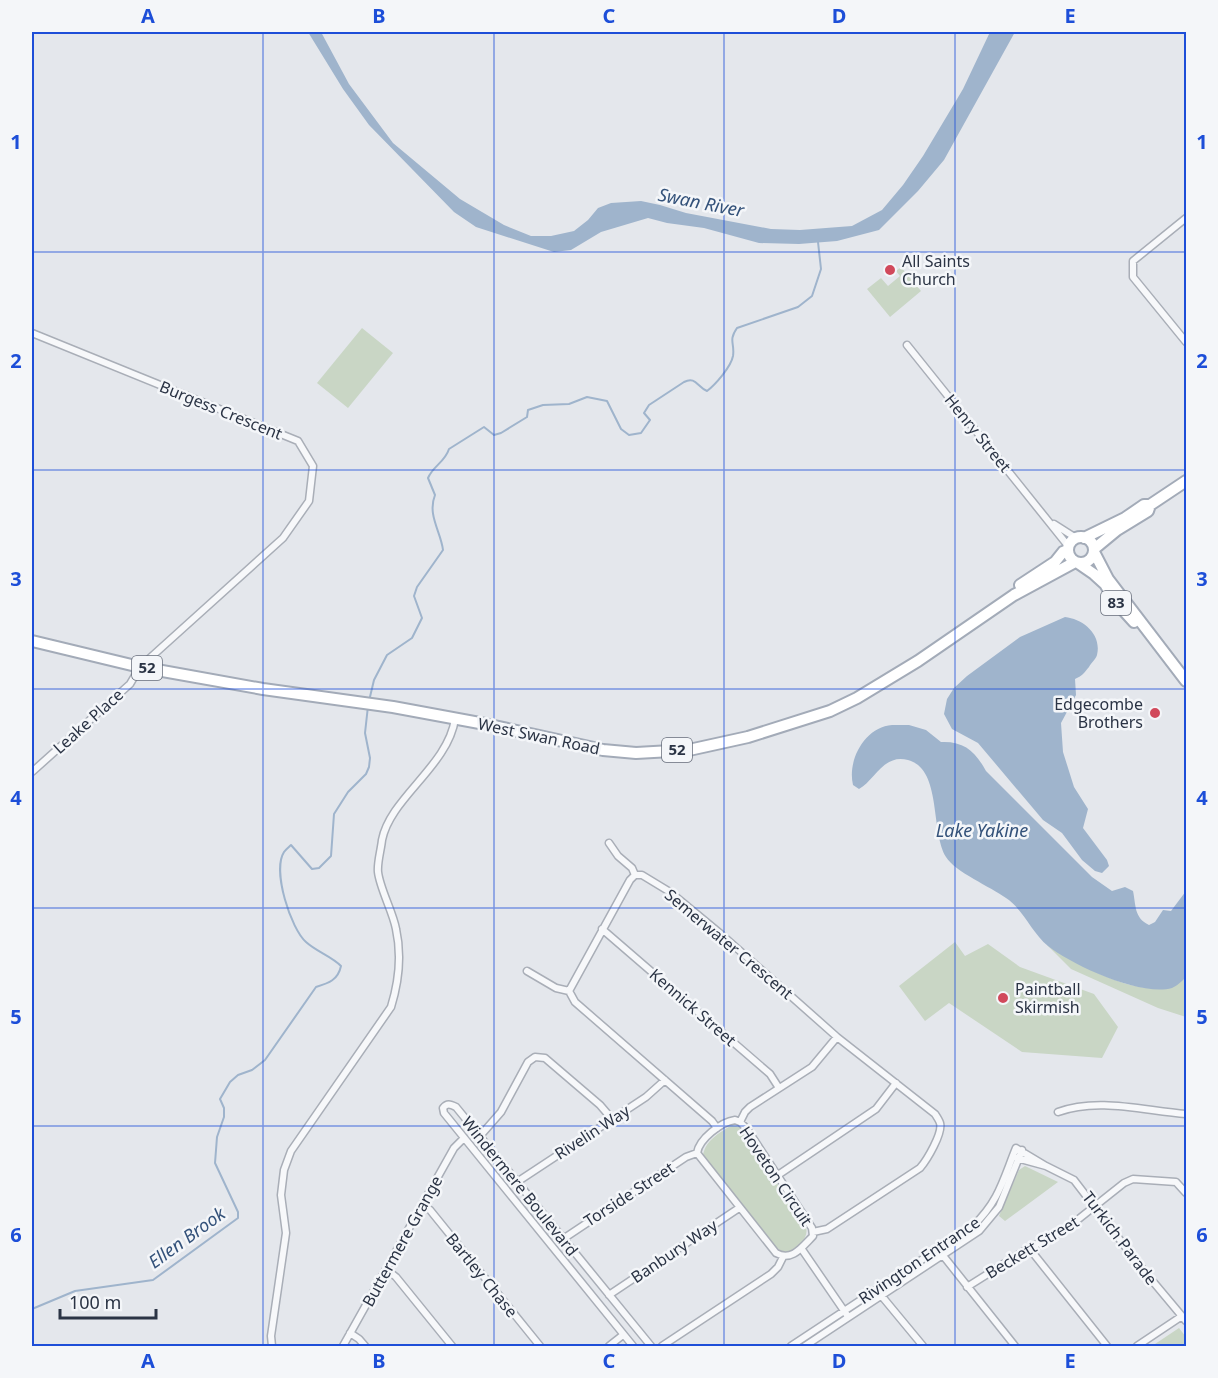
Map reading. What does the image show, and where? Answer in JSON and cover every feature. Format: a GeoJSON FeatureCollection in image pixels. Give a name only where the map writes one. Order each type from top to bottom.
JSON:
{"type":"FeatureCollection","features":[{"type":"Feature","properties":{"kind":"main road","name":"West Swan Road"},"geometry":{"type":"LineString","coordinates":[[1094,550],[1117,530],[1148,511],[1150,505],[1186,481]]}},
{"type":"Feature","properties":{"kind":"main road","name":"West Swan Road"},"geometry":{"type":"LineString","coordinates":[[1014,595],[1017,586],[1055,561],[1074,543],[1125,518],[1144,504],[1150,505]]}},
{"type":"Feature","properties":{"kind":"main road"},"geometry":{"type":"LineString","coordinates":[[1076,562],[1070,556],[1074,543],[1091,542],[1094,550]]}},
{"type":"Feature","properties":{"kind":"main road","name":"52"},"geometry":{"type":"LineString","coordinates":[[1076,562],[1082,563],[1090,560],[1094,550]]}},
{"type":"Feature","properties":{"kind":"main road","name":"83"},"geometry":{"type":"LineString","coordinates":[[1094,550],[1108,579],[1136,614],[1155,643]]}},
{"type":"Feature","properties":{"kind":"main road","name":"West Swan Road"},"geometry":{"type":"LineString","coordinates":[[32,641],[140,667],[263,689],[393,707],[550,737],[603,750],[636,753],[689,750],[748,737],[821,715],[857,698],[964,630],[1014,595],[1076,562]]}},
{"type":"Feature","properties":{"kind":"main road","name":"83"},"geometry":{"type":"LineString","coordinates":[[1076,562],[1105,584],[1123,610],[1155,643],[1186,681]]}},
{"type":"Feature","properties":{"kind":"street"},"geometry":{"type":"LineString","coordinates":[[1186,218],[1133,261],[1133,277],[1186,342]]}},
{"type":"Feature","properties":{"kind":"street","name":"Burgess Crescent"},"geometry":{"type":"LineString","coordinates":[[32,333],[298,441],[313,466],[309,501],[284,538],[140,667]]}},
{"type":"Feature","properties":{"kind":"street","name":"Henry Street"},"geometry":{"type":"LineString","coordinates":[[907,345],[1049,521],[1074,543]]}},
{"type":"Feature","properties":{"kind":"street","name":"Henry Street"},"geometry":{"type":"LineString","coordinates":[[1049,521],[1074,543]]}},
{"type":"Feature","properties":{"kind":"street","name":"Leake Place"},"geometry":{"type":"LineString","coordinates":[[32,772],[130,684],[140,667]]}},
{"type":"Feature","properties":{"kind":"street"},"geometry":{"type":"LineString","coordinates":[[272,1347],[271,1336],[286,1233],[281,1194],[284,1170],[291,1151],[391,1007],[399,982],[399,951],[396,929],[378,872],[383,837],[395,812],[442,752],[455,719]]}},
{"type":"Feature","properties":{"kind":"street"},"geometry":{"type":"LineString","coordinates":[[569,991],[630,880],[635,875],[632,868],[618,856],[609,843]]}},
{"type":"Feature","properties":{"kind":"street","name":"Semerwater Crescent"},"geometry":{"type":"LineString","coordinates":[[635,875],[642,875],[670,892],[837,1037],[935,1114],[941,1123],[927,1160],[920,1168],[827,1229],[813,1232]]}},
{"type":"Feature","properties":{"kind":"street","name":"Kennick Street"},"geometry":{"type":"LineString","coordinates":[[603,928],[770,1074],[779,1088]]}},
{"type":"Feature","properties":{"kind":"street"},"geometry":{"type":"LineString","coordinates":[[527,971],[556,988],[569,991],[575,1002],[712,1121],[717,1128]]}},
{"type":"Feature","properties":{"kind":"street"},"geometry":{"type":"LineString","coordinates":[[740,1122],[750,1107],[812,1067],[837,1037]]}},
{"type":"Feature","properties":{"kind":"street"},"geometry":{"type":"LineString","coordinates":[[480,1136],[501,1112],[528,1062],[535,1057],[545,1058],[600,1105],[612,1119]]}},
{"type":"Feature","properties":{"kind":"street","name":"Rivelin Way"},"geometry":{"type":"LineString","coordinates":[[517,1182],[646,1097],[665,1080]]}},
{"type":"Feature","properties":{"kind":"street"},"geometry":{"type":"LineString","coordinates":[[778,1175],[876,1109],[896,1083]]}},
{"type":"Feature","properties":{"kind":"street","name":"Windermere Boulevard"},"geometry":{"type":"LineString","coordinates":[[633,1347],[444,1113],[443,1108],[446,1105],[456,1107],[651,1347]]}},
{"type":"Feature","properties":{"kind":"street"},"geometry":{"type":"LineString","coordinates":[[1058,1112],[1080,1105],[1186,1114]]}},
{"type":"Feature","properties":{"kind":"street","name":"Hoveton Circuit"},"geometry":{"type":"LineString","coordinates":[[697,1154],[698,1147],[717,1128],[730,1121],[740,1122],[747,1129],[813,1232],[813,1236],[801,1248],[791,1256],[783,1257]]}},
{"type":"Feature","properties":{"kind":"street","name":"Buttermere Grange"},"geometry":{"type":"LineString","coordinates":[[343,1347],[454,1148],[464,1138]]}},
{"type":"Feature","properties":{"kind":"street","name":"Rivington Entrance"},"geometry":{"type":"LineString","coordinates":[[805,1347],[876,1290],[979,1231],[999,1208],[1019,1149]]}},
{"type":"Feature","properties":{"kind":"street","name":"Turkich Parade"},"geometry":{"type":"LineString","coordinates":[[1019,1149],[1074,1180],[1184,1319]]}},
{"type":"Feature","properties":{"kind":"street"},"geometry":{"type":"LineString","coordinates":[[662,1347],[771,1274],[783,1257],[776,1253],[697,1154]]}},
{"type":"Feature","properties":{"kind":"street","name":"Torside Street"},"geometry":{"type":"LineString","coordinates":[[563,1239],[686,1157],[697,1154]]}},
{"type":"Feature","properties":{"kind":"street","name":"Turkich Parade"},"geometry":{"type":"LineString","coordinates":[[1015,1158],[1046,1166]]}},
{"type":"Feature","properties":{"kind":"street","name":"Beckett Street"},"geometry":{"type":"LineString","coordinates":[[968,1287],[1029,1248],[1066,1230],[1124,1183],[1133,1179],[1184,1184]]}},
{"type":"Feature","properties":{"kind":"street"},"geometry":{"type":"LineString","coordinates":[[1184,1184],[1186,1193]]}},
{"type":"Feature","properties":{"kind":"street","name":"Bartley Chase"},"geometry":{"type":"LineString","coordinates":[[422,1206],[430,1210],[540,1347]]}},
{"type":"Feature","properties":{"kind":"street","name":"Banbury Way"},"geometry":{"type":"LineString","coordinates":[[609,1295],[739,1208]]}},
{"type":"Feature","properties":{"kind":"street"},"geometry":{"type":"LineString","coordinates":[[801,1248],[847,1314]]}},
{"type":"Feature","properties":{"kind":"street"},"geometry":{"type":"LineString","coordinates":[[1029,1248],[1107,1347]]}},
{"type":"Feature","properties":{"kind":"street"},"geometry":{"type":"LineString","coordinates":[[940,1253],[1015,1347]]}},
{"type":"Feature","properties":{"kind":"street","name":"Rivington Entrance"},"geometry":{"type":"LineString","coordinates":[[792,1347],[881,1296],[940,1253]]}},
{"type":"Feature","properties":{"kind":"street"},"geometry":{"type":"LineString","coordinates":[[387,1270],[396,1277],[452,1347]]}},
{"type":"Feature","properties":{"kind":"street"},"geometry":{"type":"LineString","coordinates":[[876,1290],[923,1347]]}},
{"type":"Feature","properties":{"kind":"street"},"geometry":{"type":"LineString","coordinates":[[1137,1347],[1184,1319]]}},
{"type":"Feature","properties":{"kind":"street"},"geometry":{"type":"LineString","coordinates":[[350,1334],[359,1339],[365,1347]]}},
{"type":"Feature","properties":{"kind":"street"},"geometry":{"type":"LineString","coordinates":[[609,1347],[623,1335]]}},
{"type":"Feature","properties":{"kind":"green space"},"geometry":{"type":"Polygon","coordinates":[[[901,267],[921,291],[890,317],[867,289],[881,278],[888,286],[900,276],[896,271],[901,267]]]}},
{"type":"Feature","properties":{"kind":"green space"},"geometry":{"type":"Polygon","coordinates":[[[362,328],[393,353],[348,408],[317,383],[362,328]]]}},
{"type":"Feature","properties":{"kind":"green space","name":"Paintball Skirmish"},"geometry":{"type":"Polygon","coordinates":[[[955,942],[965,956],[988,944],[1020,967],[1094,994],[1118,1027],[1102,1058],[1022,1052],[949,1003],[925,1021],[899,986],[955,942]]]}},
{"type":"Feature","properties":{"kind":"green space"},"geometry":{"type":"Polygon","coordinates":[[[1047,945],[1096,972],[1136,986],[1155,988],[1172,986],[1186,977],[1186,1017],[1158,1008],[1071,969],[1047,945]]]}},
{"type":"Feature","properties":{"kind":"green space"},"geometry":{"type":"Polygon","coordinates":[[[732,1125],[740,1127],[806,1227],[806,1235],[790,1252],[782,1252],[775,1246],[703,1155],[710,1141],[732,1125]]]}},
{"type":"Feature","properties":{"kind":"green space"},"geometry":{"type":"Polygon","coordinates":[[[1025,1166],[1058,1182],[1005,1221],[999,1216],[1019,1170],[1025,1166]]]}},
{"type":"Feature","properties":{"kind":"green space"},"geometry":{"type":"Polygon","coordinates":[[[1179,1328],[1186,1337],[1186,1346],[1152,1346],[1179,1328]]]}},
{"type":"Feature","properties":{"kind":"water","name":"Swan River"},"geometry":{"type":"Polygon","coordinates":[[[308,32],[321,32],[349,84],[393,143],[460,199],[504,225],[531,236],[551,236],[574,231],[598,208],[611,203],[641,201],[686,213],[771,229],[800,230],[852,226],[882,210],[903,185],[963,89],[990,32],[1015,32],[944,160],[918,191],[879,230],[837,241],[799,244],[759,243],[704,228],[648,218],[601,232],[571,250],[554,252],[476,227],[454,212],[369,125],[343,89],[308,32]]]}},
{"type":"Feature","properties":{"kind":"water"},"geometry":{"type":"Polygon","coordinates":[[[1065,617],[1084,624],[1097,640],[1095,660],[1083,674],[1075,679],[1076,695],[1061,723],[1063,752],[1074,787],[1088,809],[1083,828],[1109,866],[1102,873],[1095,871],[1082,860],[1062,833],[1043,820],[978,743],[952,729],[944,714],[947,699],[954,688],[967,676],[1020,637],[1065,617]]]}},
{"type":"Feature","properties":{"kind":"water","name":"Lake Yakine"},"geometry":{"type":"Polygon","coordinates":[[[892,725],[909,725],[926,730],[941,742],[956,743],[968,749],[978,758],[986,771],[1092,877],[1112,891],[1125,887],[1133,891],[1138,915],[1149,925],[1155,922],[1163,910],[1171,911],[1186,891],[1186,977],[1172,988],[1159,990],[1125,984],[1073,962],[1048,946],[1012,903],[957,868],[946,857],[938,832],[931,788],[926,775],[919,766],[908,760],[892,760],[859,789],[853,785],[853,765],[860,746],[874,732],[892,725]]]}},
{"type":"Feature","properties":{"kind":"waterway","name":"Ellen Brook"},"geometry":{"type":"LineString","coordinates":[[369,701],[374,680],[387,655],[412,638],[422,618],[414,596],[417,587],[443,550],[433,516],[435,495],[428,478],[449,449],[484,427],[494,435],[501,433],[527,417],[528,410],[543,405],[569,404],[587,397],[607,401],[621,429],[629,435],[641,433],[650,420],[644,413],[649,405],[688,380],[694,381],[707,391],[718,380],[732,360],[732,339],[737,328],[798,307],[812,296],[821,269],[818,242]]}},
{"type":"Feature","properties":{"kind":"waterway","name":"Ellen Brook"},"geometry":{"type":"LineString","coordinates":[[32,1309],[75,1291],[153,1280],[238,1218],[238,1212],[215,1163],[217,1137],[224,1117],[224,1108],[220,1099],[230,1082],[238,1075],[252,1070],[265,1060],[316,987],[332,980],[340,971],[341,966],[315,949],[300,935],[285,899],[280,872],[281,861],[284,852],[291,845],[312,869],[319,868],[331,856],[334,814],[348,792],[366,774],[369,767],[370,758],[365,733],[368,706]]}},
{"type":"Feature","properties":{"kind":"place","name":"All Saints Church"},"geometry":{"type":"Point","coordinates":[890,270]}},
{"type":"Feature","properties":{"kind":"place","name":"Edgecombe Brothers"},"geometry":{"type":"Point","coordinates":[1155,713]}},
{"type":"Feature","properties":{"kind":"place","name":"Paintball Skirmish"},"geometry":{"type":"Point","coordinates":[1003,998]}}]}
